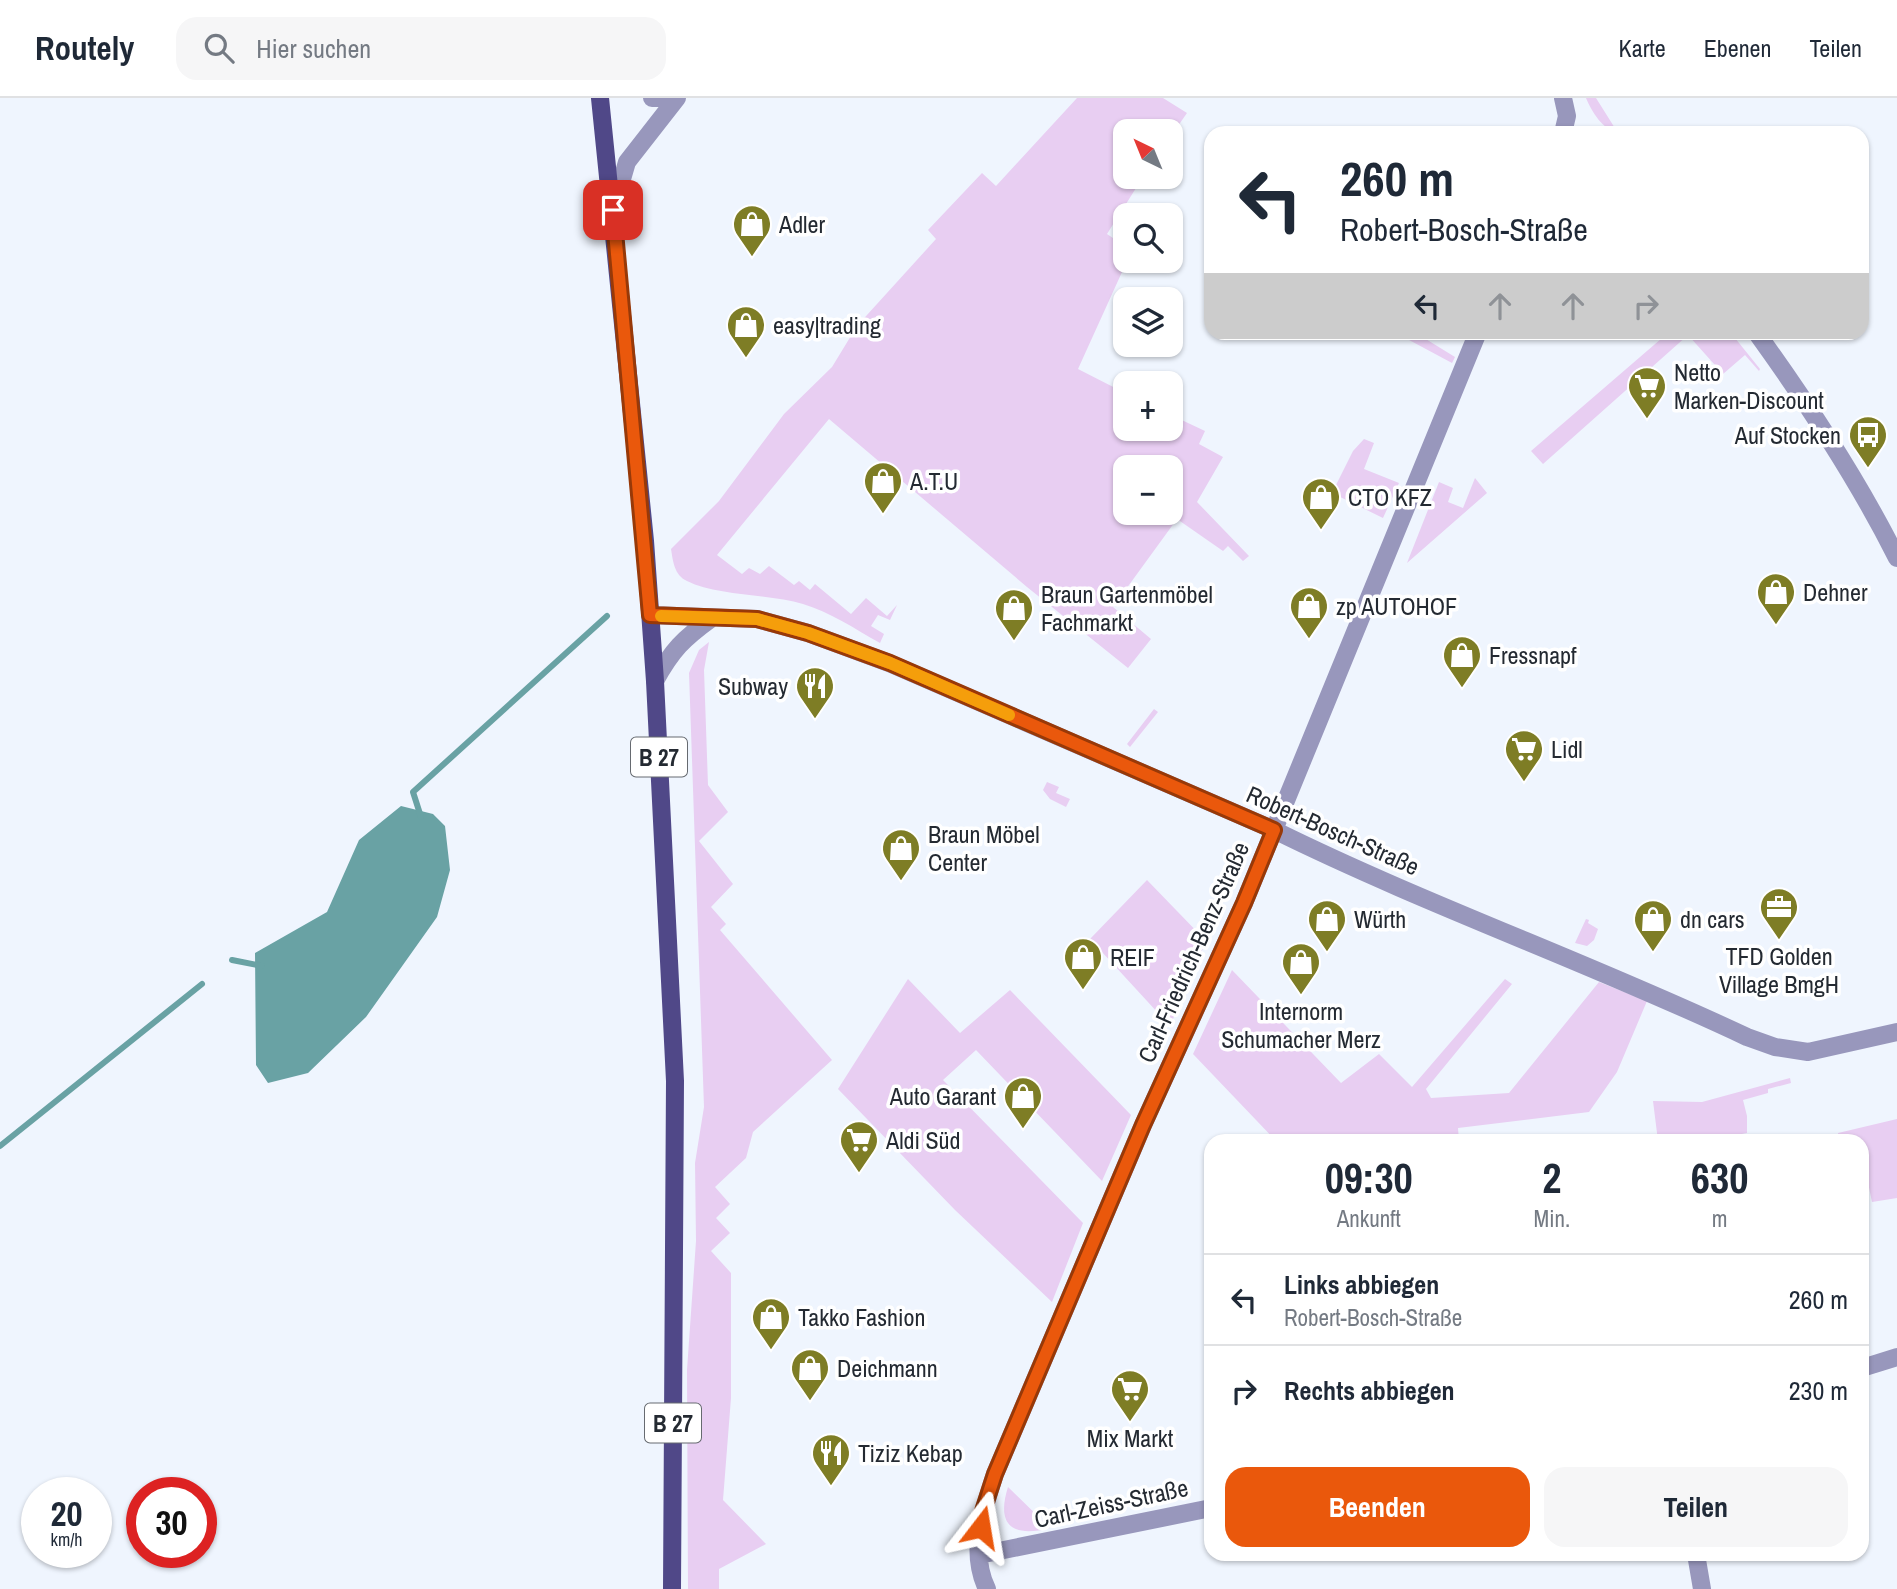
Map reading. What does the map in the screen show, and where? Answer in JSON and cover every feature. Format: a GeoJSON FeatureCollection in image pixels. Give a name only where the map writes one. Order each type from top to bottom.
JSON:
{"type":"FeatureCollection","features":[{"type":"Feature","properties":{"kind":"main road","name":"B 27"},"geometry":{"type":"LineString","coordinates":[[600,98],[613,210],[650,615],[675,1081],[672,1589]]}},
{"type":"Feature","properties":{"kind":"street"},"geometry":{"type":"LineString","coordinates":[[652,98],[661,98]]}},
{"type":"Feature","properties":{"kind":"street"},"geometry":{"type":"LineString","coordinates":[[613,210],[626,162],[677,98]]}},
{"type":"Feature","properties":{"kind":"street"},"geometry":{"type":"LineString","coordinates":[[1563,98],[1568,126]]}},
{"type":"Feature","properties":{"kind":"street","name":"Carl-Friedrich-Benz-Straße"},"geometry":{"type":"LineString","coordinates":[[987,1589],[979,1555],[982,1514],[995,1474],[1143,1125],[1244,903],[1321,721],[1339,668],[1475,340]]}},
{"type":"Feature","properties":{"kind":"street"},"geometry":{"type":"LineString","coordinates":[[1761,340],[1867,499],[1890,527],[1897,558]]}},
{"type":"Feature","properties":{"kind":"street","name":"Robert-Bosch-Straße"},"geometry":{"type":"LineString","coordinates":[[650,615],[757,619],[808,633],[890,663],[1747,1037],[1808,1052],[1897,1032]]}},
{"type":"Feature","properties":{"kind":"street"},"geometry":{"type":"LineString","coordinates":[[655,681],[670,654],[687,636],[712,618]]}},
{"type":"Feature","properties":{"kind":"street"},"geometry":{"type":"LineString","coordinates":[[1869,1366],[1897,1357]]}},
{"type":"Feature","properties":{"kind":"street","name":"Carl-Zeiss-Straße"},"geometry":{"type":"LineString","coordinates":[[979,1555],[1204,1508]]}},
{"type":"Feature","properties":{"kind":"street"},"geometry":{"type":"LineString","coordinates":[[1697,1561],[1702,1589]]}},
{"type":"Feature","properties":{"kind":"shaded area"},"geometry":{"type":"Polygon","coordinates":[[[1077,98],[1163,98],[1187,113],[1183,119],[1113,119],[1113,189],[1135,189],[1127,203],[1113,203],[1113,224],[1107,234],[1113,238],[1113,273],[1122,273],[1078,369],[1113,387],[1113,441],[1183,441],[1183,421],[1205,431],[1199,444],[1223,457],[1197,502],[1249,556],[1243,561],[1228,546],[1223,551],[1183,523],[1183,455],[1113,455],[1113,525],[1173,525],[1113,607],[1151,639],[1128,668],[1027,587],[829,419],[717,555],[742,574],[749,568],[760,574],[769,566],[794,585],[799,581],[810,590],[815,584],[851,614],[866,598],[887,616],[897,605],[890,620],[878,615],[871,626],[884,634],[880,643],[813,607],[699,586],[679,575],[675,567],[671,549],[719,501],[784,414],[832,367],[857,326],[936,239],[928,230],[982,173],[996,186],[1077,98]]]}},
{"type":"Feature","properties":{"kind":"shaded area"},"geometry":{"type":"Polygon","coordinates":[[[1586,98],[1596,98],[1614,126],[1606,126],[1586,98]]]}},
{"type":"Feature","properties":{"kind":"shaded area"},"geometry":{"type":"Polygon","coordinates":[[[1409,340],[1427,340],[1455,357],[1452,363],[1409,340]]]}},
{"type":"Feature","properties":{"kind":"shaded area"},"geometry":{"type":"Polygon","coordinates":[[[1660,340],[1682,340],[1543,464],[1531,451],[1660,340]]]}},
{"type":"Feature","properties":{"kind":"shaded area"},"geometry":{"type":"Polygon","coordinates":[[[1692,340],[1737,340],[1760,369],[1759,371],[1745,355],[1723,374],[1692,340]]]}},
{"type":"Feature","properties":{"kind":"shaded area"},"geometry":{"type":"Polygon","coordinates":[[[1364,439],[1374,443],[1364,469],[1399,483],[1383,518],[1332,493],[1353,451],[1364,439]]]}},
{"type":"Feature","properties":{"kind":"shaded area"},"geometry":{"type":"Polygon","coordinates":[[[1475,478],[1487,493],[1407,563],[1439,482],[1453,488],[1448,502],[1463,508],[1475,478]]]}},
{"type":"Feature","properties":{"kind":"shaded area"},"geometry":{"type":"Polygon","coordinates":[[[709,642],[704,670],[708,785],[728,812],[699,841],[733,884],[711,907],[726,924],[720,930],[832,1060],[753,1132],[746,1158],[715,1187],[730,1204],[716,1218],[730,1233],[711,1251],[731,1273],[731,1398],[723,1500],[766,1544],[719,1569],[719,1589],[688,1589],[687,1370],[696,1241],[695,1163],[704,1107],[689,673],[699,650],[709,642]]]}},
{"type":"Feature","properties":{"kind":"shaded area"},"geometry":{"type":"Polygon","coordinates":[[[1154,709],[1158,712],[1130,747],[1127,744],[1154,709]]]}},
{"type":"Feature","properties":{"kind":"shaded area"},"geometry":{"type":"Polygon","coordinates":[[[1047,782],[1059,787],[1056,793],[1070,799],[1066,807],[1050,799],[1043,790],[1047,782]]]}},
{"type":"Feature","properties":{"kind":"shaded area"},"geometry":{"type":"Polygon","coordinates":[[[1147,880],[1206,941],[1170,1026],[1090,939],[1147,880]]]}},
{"type":"Feature","properties":{"kind":"shaded area"},"geometry":{"type":"Polygon","coordinates":[[[1586,919],[1598,929],[1594,940],[1587,946],[1575,943],[1586,919]]]}},
{"type":"Feature","properties":{"kind":"shaded area"},"geometry":{"type":"Polygon","coordinates":[[[1232,970],[1341,1083],[1379,1054],[1412,1087],[1505,979],[1512,984],[1426,1089],[1431,1098],[1509,1093],[1599,982],[1647,1001],[1617,1072],[1589,1112],[1458,1128],[1458,1134],[1269,1134],[1193,1054],[1232,970]]]}},
{"type":"Feature","properties":{"kind":"shaded area"},"geometry":{"type":"Polygon","coordinates":[[[908,979],[960,1033],[1010,990],[1131,1115],[1102,1181],[976,1050],[943,1080],[1083,1223],[1052,1302],[955,1210],[838,1089],[908,979]]]}},
{"type":"Feature","properties":{"kind":"shaded area"},"geometry":{"type":"Polygon","coordinates":[[[1790,1078],[1791,1083],[1743,1100],[1747,1133],[1657,1134],[1653,1101],[1702,1102],[1790,1078]]]}},
{"type":"Feature","properties":{"kind":"shaded area"},"geometry":{"type":"Polygon","coordinates":[[[1897,1119],[1897,1198],[1872,1202],[1869,1187],[1869,1134],[1838,1133],[1897,1119]]]}},
{"type":"Feature","properties":{"kind":"shaded area"},"geometry":{"type":"Polygon","coordinates":[[[1008,1487],[1050,1528],[1026,1531],[1010,1526],[1004,1511],[1008,1487]]]}},
{"type":"Feature","properties":{"kind":"water"},"geometry":{"type":"Polygon","coordinates":[[[401,806],[433,814],[445,826],[450,870],[437,917],[366,1017],[308,1073],[268,1083],[256,1065],[255,953],[327,912],[359,840],[401,806]]]}},
{"type":"Feature","properties":{"kind":"waterway"},"geometry":{"type":"LineString","coordinates":[[421,817],[413,792],[607,616]]}},
{"type":"Feature","properties":{"kind":"waterway"},"geometry":{"type":"LineString","coordinates":[[232,960],[262,966]]}},
{"type":"Feature","properties":{"kind":"waterway"},"geometry":{"type":"LineString","coordinates":[[0,1146],[202,984]]}},
{"type":"Feature","properties":{"kind":"slow traffic"},"geometry":{"type":"LineString","coordinates":[[661,616],[757,619],[808,633],[890,663],[1009,715]]}},
{"type":"Feature","properties":{"kind":"place","name":"Adler"},"geometry":{"type":"Point","coordinates":[752,258]}},
{"type":"Feature","properties":{"kind":"place","name":"easy|trading"},"geometry":{"type":"Point","coordinates":[746,359]}},
{"type":"Feature","properties":{"kind":"place","name":"Netto Marken-Discount"},"geometry":{"type":"Point","coordinates":[1647,420]}},
{"type":"Feature","properties":{"kind":"place","name":"Auf Stocken"},"geometry":{"type":"Point","coordinates":[1868,469]}},
{"type":"Feature","properties":{"kind":"place","name":"A.T.U"},"geometry":{"type":"Point","coordinates":[883,515]}},
{"type":"Feature","properties":{"kind":"place","name":"CTO KFZ"},"geometry":{"type":"Point","coordinates":[1321,531]}},
{"type":"Feature","properties":{"kind":"place","name":"Dehner"},"geometry":{"type":"Point","coordinates":[1776,626]}},
{"type":"Feature","properties":{"kind":"place","name":"zp AUTOHOF"},"geometry":{"type":"Point","coordinates":[1309,640]}},
{"type":"Feature","properties":{"kind":"place","name":"Braun Gartenmöbel Fachmarkt"},"geometry":{"type":"Point","coordinates":[1014,642]}},
{"type":"Feature","properties":{"kind":"place","name":"Fressnapf"},"geometry":{"type":"Point","coordinates":[1462,689]}},
{"type":"Feature","properties":{"kind":"place","name":"Subway"},"geometry":{"type":"Point","coordinates":[815,720]}},
{"type":"Feature","properties":{"kind":"place","name":"Lidl"},"geometry":{"type":"Point","coordinates":[1524,783]}},
{"type":"Feature","properties":{"kind":"place","name":"Braun Möbel Center"},"geometry":{"type":"Point","coordinates":[901,882]}},
{"type":"Feature","properties":{"kind":"place","name":"TFD Golden Village BmgH"},"geometry":{"type":"Point","coordinates":[1779,941]}},
{"type":"Feature","properties":{"kind":"place","name":"Würth"},"geometry":{"type":"Point","coordinates":[1327,953]}},
{"type":"Feature","properties":{"kind":"place","name":"dn cars"},"geometry":{"type":"Point","coordinates":[1653,953]}},
{"type":"Feature","properties":{"kind":"place","name":"REIF"},"geometry":{"type":"Point","coordinates":[1083,991]}},
{"type":"Feature","properties":{"kind":"place","name":"Internorm Schumacher Merz"},"geometry":{"type":"Point","coordinates":[1301,996]}},
{"type":"Feature","properties":{"kind":"place","name":"Auto Garant"},"geometry":{"type":"Point","coordinates":[1023,1130]}},
{"type":"Feature","properties":{"kind":"place","name":"Aldi Süd"},"geometry":{"type":"Point","coordinates":[859,1174]}},
{"type":"Feature","properties":{"kind":"place","name":"Takko Fashion"},"geometry":{"type":"Point","coordinates":[771,1351]}},
{"type":"Feature","properties":{"kind":"place","name":"Deichmann"},"geometry":{"type":"Point","coordinates":[810,1402]}},
{"type":"Feature","properties":{"kind":"place","name":"Mix Markt"},"geometry":{"type":"Point","coordinates":[1130,1423]}},
{"type":"Feature","properties":{"kind":"place","name":"Tiziz Kebap"},"geometry":{"type":"Point","coordinates":[831,1487]}},
{"type":"Feature","properties":{"kind":"route"},"geometry":{"type":"LineString","coordinates":[[613,210],[650,615],[757,619],[808,633],[890,663],[1274,830],[1244,903],[1175,1051],[995,1474],[982,1514],[981,1527]]}}]}
